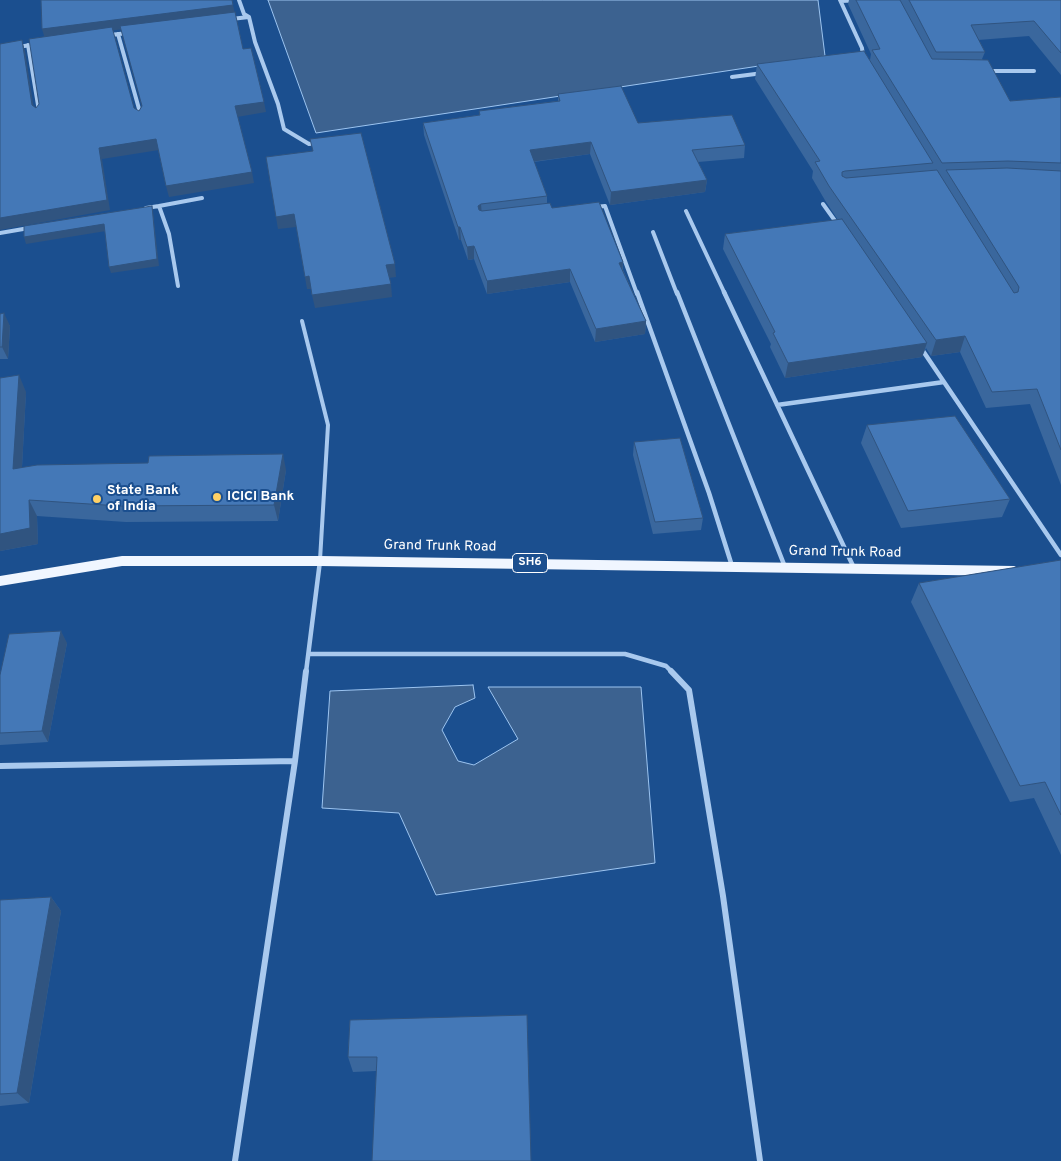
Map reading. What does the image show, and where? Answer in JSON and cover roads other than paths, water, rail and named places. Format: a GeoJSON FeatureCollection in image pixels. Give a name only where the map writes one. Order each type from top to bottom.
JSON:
{"type":"FeatureCollection","features":[{"type":"Feature","properties":{"kind":"main road","name":"Grand Trunk Road"},"geometry":{"type":"LineString","coordinates":[[0,581],[122,562],[320,561],[1023,571]]}},
{"type":"Feature","properties":{"kind":"street"},"geometry":{"type":"LineString","coordinates":[[239,0],[244,14],[250,17]]}},
{"type":"Feature","properties":{"kind":"street"},"geometry":{"type":"LineString","coordinates":[[863,62],[862,48],[840,0],[864,0]]}},
{"type":"Feature","properties":{"kind":"street"},"geometry":{"type":"LineString","coordinates":[[221,21],[250,17]]}},
{"type":"Feature","properties":{"kind":"street"},"geometry":{"type":"LineString","coordinates":[[250,17],[255,42],[278,104],[284,129],[309,144],[318,143]]}},
{"type":"Feature","properties":{"kind":"street"},"geometry":{"type":"LineString","coordinates":[[109,35],[137,32]]}},
{"type":"Feature","properties":{"kind":"street"},"geometry":{"type":"LineString","coordinates":[[118,34],[141,118]]}},
{"type":"Feature","properties":{"kind":"street"},"geometry":{"type":"LineString","coordinates":[[9,48],[45,43]]}},
{"type":"Feature","properties":{"kind":"street"},"geometry":{"type":"LineString","coordinates":[[28,45],[39,115]]}},
{"type":"Feature","properties":{"kind":"street"},"geometry":{"type":"LineString","coordinates":[[987,71],[1034,71]]}},
{"type":"Feature","properties":{"kind":"street"},"geometry":{"type":"LineString","coordinates":[[732,77],[770,73]]}},
{"type":"Feature","properties":{"kind":"street"},"geometry":{"type":"LineString","coordinates":[[140,209],[202,198]]}},
{"type":"Feature","properties":{"kind":"street"},"geometry":{"type":"LineString","coordinates":[[823,204],[840,228]]}},
{"type":"Feature","properties":{"kind":"street"},"geometry":{"type":"LineString","coordinates":[[159,206],[169,234],[178,286]]}},
{"type":"Feature","properties":{"kind":"street"},"geometry":{"type":"LineString","coordinates":[[586,208],[605,206],[709,493],[732,566]]}},
{"type":"Feature","properties":{"kind":"street"},"geometry":{"type":"LineString","coordinates":[[686,211],[854,568]]}},
{"type":"Feature","properties":{"kind":"street"},"geometry":{"type":"LineString","coordinates":[[0,233],[37,227]]}},
{"type":"Feature","properties":{"kind":"street"},"geometry":{"type":"LineString","coordinates":[[653,232],[785,567]]}},
{"type":"Feature","properties":{"kind":"street"},"geometry":{"type":"LineString","coordinates":[[916,342],[1061,555]]}},
{"type":"Feature","properties":{"kind":"street"},"geometry":{"type":"LineString","coordinates":[[777,405],[944,382]]}},
{"type":"Feature","properties":{"kind":"street"},"geometry":{"type":"LineString","coordinates":[[235,1161],[295,761],[320,561]]}},
{"type":"Feature","properties":{"kind":"street"},"geometry":{"type":"LineString","coordinates":[[308,654],[625,654],[666,666],[689,690],[723,896],[760,1161]]}},
{"type":"Feature","properties":{"kind":"street"},"geometry":{"type":"LineString","coordinates":[[0,766],[295,761]]}},
{"type":"Feature","properties":{"kind":"lane"},"geometry":{"type":"LineString","coordinates":[[302,321],[328,425],[320,561]]}},
{"type":"Feature","properties":{"kind":"water"},"geometry":{"type":"Polygon","coordinates":[[[268,0],[818,0],[825,56],[316,133],[268,0]]]}},
{"type":"Feature","properties":{"kind":"water"},"geometry":{"type":"Polygon","coordinates":[[[473,685],[475,698],[455,707],[442,730],[458,761],[474,765],[518,739],[488,687],[641,687],[655,863],[436,895],[399,813],[322,808],[330,691],[473,685]]]}},
{"type":"Feature","properties":{"kind":"place","name":"ICICI Bank"},"geometry":{"type":"Point","coordinates":[217,497]}},
{"type":"Feature","properties":{"kind":"place","name":"State Bank of India"},"geometry":{"type":"Point","coordinates":[97,499]}}]}
